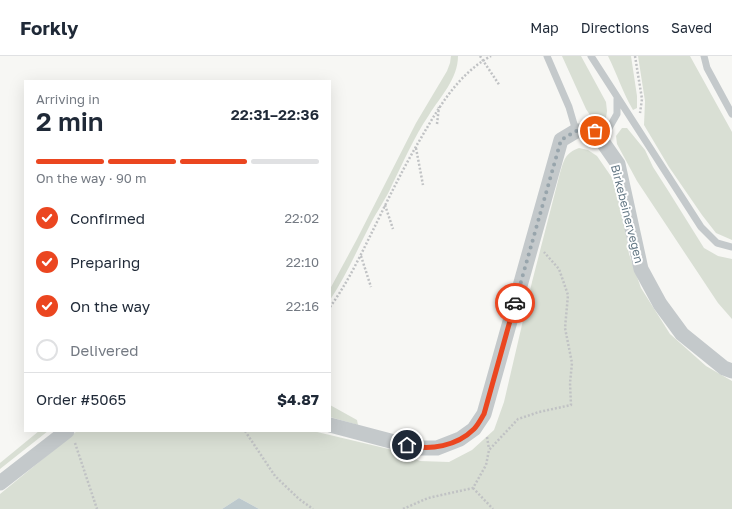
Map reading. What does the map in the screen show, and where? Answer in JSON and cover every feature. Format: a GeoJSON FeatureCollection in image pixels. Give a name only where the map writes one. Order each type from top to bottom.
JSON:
{"type":"FeatureCollection","features":[{"type":"Feature","properties":{"kind":"street"},"geometry":{"type":"LineString","coordinates":[[331,425],[417,448],[437,448],[460,439],[474,429],[484,414],[561,140],[576,131],[595,131]]}},
{"type":"Feature","properties":{"kind":"street","name":"Birkebeinervegen"},"geometry":{"type":"LineString","coordinates":[[595,131],[618,164],[641,269],[660,304],[682,334],[724,368],[732,371]]}},
{"type":"Feature","properties":{"kind":"street"},"geometry":{"type":"LineString","coordinates":[[0,483],[70,435]]}},
{"type":"Feature","properties":{"kind":"lane"},"geometry":{"type":"LineString","coordinates":[[547,56],[569,107],[576,131]]}},
{"type":"Feature","properties":{"kind":"lane"},"geometry":{"type":"LineString","coordinates":[[591,56],[617,99],[701,227],[717,243],[732,247]]}},
{"type":"Feature","properties":{"kind":"lane"},"geometry":{"type":"LineString","coordinates":[[704,56],[706,68],[732,114]]}},
{"type":"Feature","properties":{"kind":"lane"},"geometry":{"type":"LineString","coordinates":[[595,131],[609,128],[617,114],[617,99]]}},
{"type":"Feature","properties":{"kind":"path"},"geometry":{"type":"LineString","coordinates":[[480,56],[500,86]]}},
{"type":"Feature","properties":{"kind":"path"},"geometry":{"type":"LineString","coordinates":[[331,305],[360,255],[385,205],[440,105],[461,80],[482,61],[491,56]]}},
{"type":"Feature","properties":{"kind":"path"},"geometry":{"type":"LineString","coordinates":[[634,124],[641,111],[642,99],[635,56]]}},
{"type":"Feature","properties":{"kind":"path"},"geometry":{"type":"LineString","coordinates":[[437,124],[440,105]]}},
{"type":"Feature","properties":{"kind":"path"},"geometry":{"type":"LineString","coordinates":[[416,147],[423,185]]}},
{"type":"Feature","properties":{"kind":"path"},"geometry":{"type":"LineString","coordinates":[[385,205],[393,229]]}},
{"type":"Feature","properties":{"kind":"path"},"geometry":{"type":"LineString","coordinates":[[403,509],[428,498],[473,488],[486,465],[489,450],[518,419],[539,412],[571,405],[570,383],[572,363],[565,328],[568,295],[559,269],[533,240]]}},
{"type":"Feature","properties":{"kind":"path"},"geometry":{"type":"LineString","coordinates":[[360,255],[371,287]]}},
{"type":"Feature","properties":{"kind":"path"},"geometry":{"type":"LineString","coordinates":[[246,432],[275,476],[299,499],[313,509]]}},
{"type":"Feature","properties":{"kind":"path"},"geometry":{"type":"LineString","coordinates":[[70,435],[97,509]]}},
{"type":"Feature","properties":{"kind":"path"},"geometry":{"type":"LineString","coordinates":[[473,488],[493,509]]}},
{"type":"Feature","properties":{"kind":"shaded area"},"geometry":{"type":"Polygon","coordinates":[[[451,56],[458,56],[452,80],[433,108],[409,149],[387,195],[331,298],[331,287],[416,123],[447,71],[451,56]]]}},
{"type":"Feature","properties":{"kind":"shaded area"},"geometry":{"type":"Polygon","coordinates":[[[562,56],[581,56],[606,102],[606,118],[600,120],[592,118],[586,109],[562,56]]]}},
{"type":"Feature","properties":{"kind":"shaded area"},"geometry":{"type":"Polygon","coordinates":[[[608,56],[631,56],[637,96],[637,108],[633,110],[608,56]]]}},
{"type":"Feature","properties":{"kind":"shaded area"},"geometry":{"type":"Polygon","coordinates":[[[638,56],[690,56],[732,132],[732,240],[716,233],[702,215],[669,167],[644,125],[645,101],[638,56]]]}},
{"type":"Feature","properties":{"kind":"shaded area"},"geometry":{"type":"Polygon","coordinates":[[[622,128],[627,128],[645,150],[653,167],[704,248],[718,256],[732,259],[732,319],[718,303],[637,181],[617,144],[616,136],[622,128]]]}},
{"type":"Feature","properties":{"kind":"shaded area"},"geometry":{"type":"Polygon","coordinates":[[[579,148],[588,150],[597,156],[615,182],[622,209],[629,254],[641,288],[670,334],[706,366],[732,381],[732,509],[259,509],[239,498],[222,509],[0,509],[0,494],[76,432],[317,432],[397,451],[420,461],[449,462],[472,450],[494,430],[504,402],[532,282],[560,173],[564,161],[574,150],[579,148]]]}},
{"type":"Feature","properties":{"kind":"shaded area"},"geometry":{"type":"Polygon","coordinates":[[[331,406],[357,420],[358,425],[331,417],[331,406]]]}},
{"type":"Feature","properties":{"kind":"shaded area"},"geometry":{"type":"Polygon","coordinates":[[[38,432],[47,432],[0,469],[0,463],[38,432]]]}},
{"type":"Feature","properties":{"kind":"shaded area"},"geometry":{"type":"Polygon","coordinates":[[[239,498],[259,509],[222,509],[239,498]]]}},
{"type":"Feature","properties":{"kind":"way so far"},"geometry":{"type":"LineString","coordinates":[[515,303],[561,140],[576,131],[595,131]]}},
{"type":"Feature","properties":{"kind":"route"},"geometry":{"type":"LineString","coordinates":[[407,445],[417,448],[437,448],[460,439],[474,429],[484,414],[515,303]]}}]}
